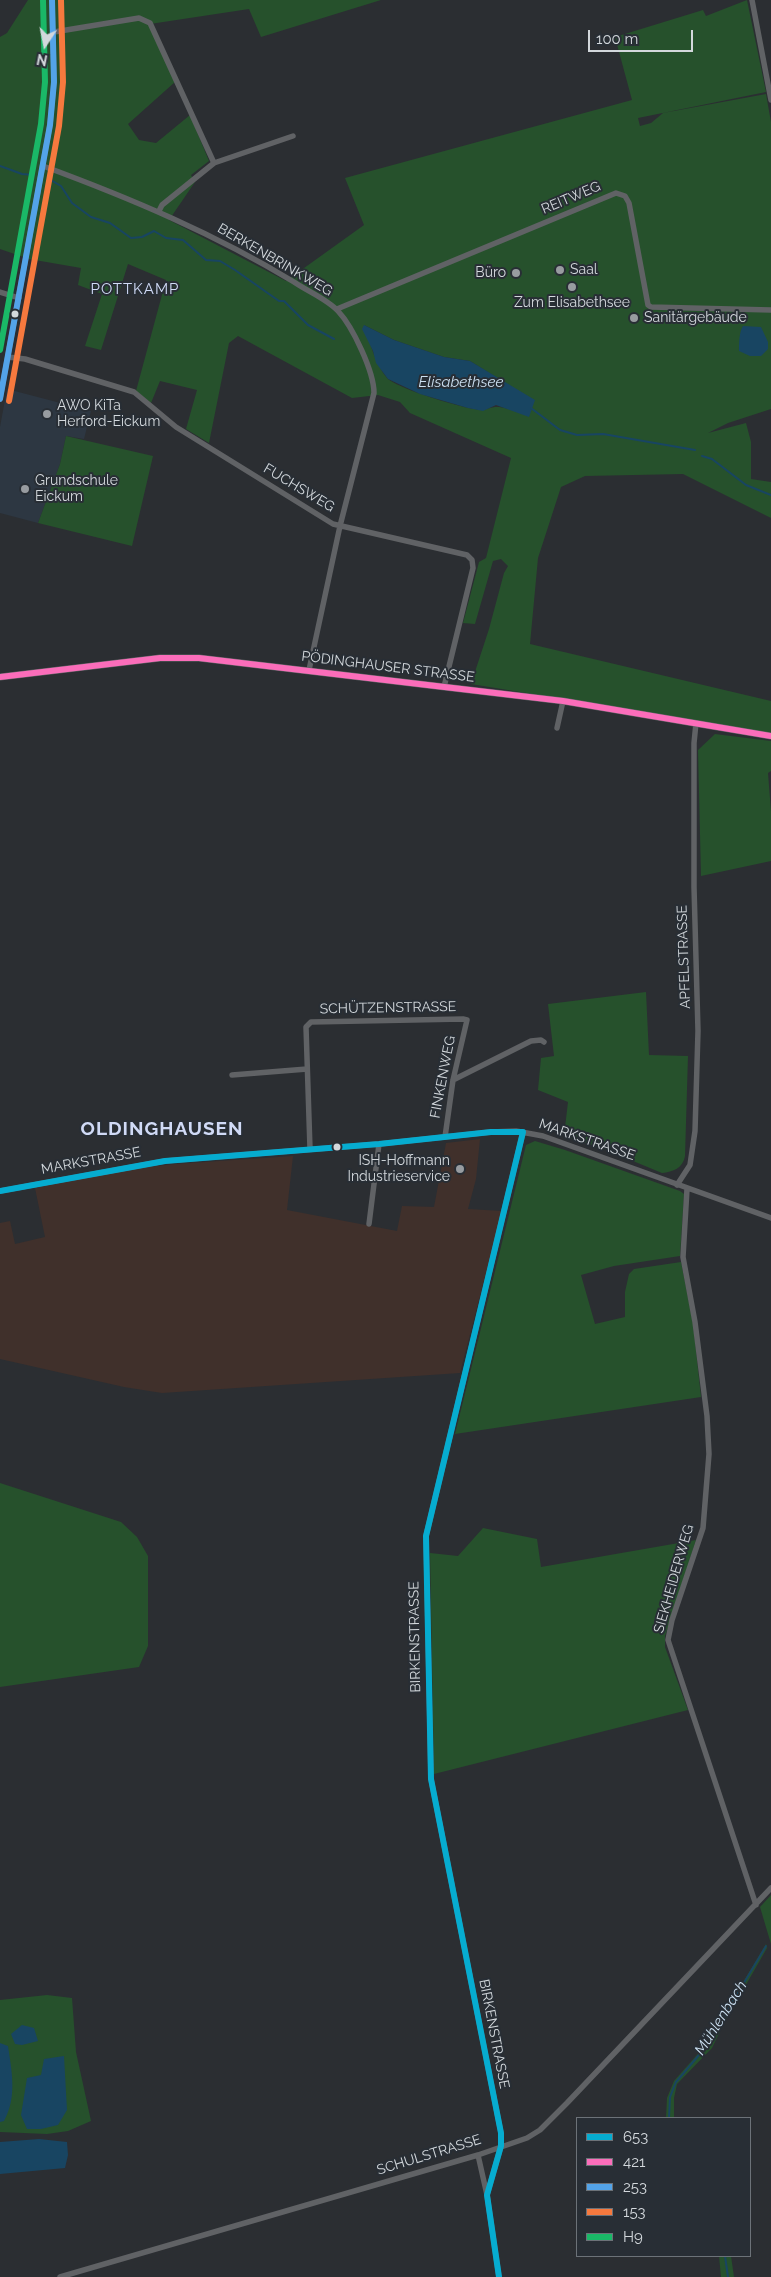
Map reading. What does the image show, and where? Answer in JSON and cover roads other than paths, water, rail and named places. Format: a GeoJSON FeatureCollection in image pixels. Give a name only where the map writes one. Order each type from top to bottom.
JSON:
{"type":"FeatureCollection","features":[{"type":"Feature","properties":{"kind":"street"},"geometry":{"type":"LineString","coordinates":[[0,399],[43,166],[53,99],[54,32],[52,0]]}},
{"type":"Feature","properties":{"kind":"street"},"geometry":{"type":"LineString","coordinates":[[752,0],[771,100]]}},
{"type":"Feature","properties":{"kind":"street"},"geometry":{"type":"LineString","coordinates":[[54,32],[139,18],[150,23],[214,163]]}},
{"type":"Feature","properties":{"kind":"street"},"geometry":{"type":"LineString","coordinates":[[159,211],[162,205],[214,163],[293,136]]}},
{"type":"Feature","properties":{"kind":"street","name":"BERKENBRINKWEG"},"geometry":{"type":"LineString","coordinates":[[43,166],[159,211],[254,260],[337,309],[360,349],[374,387],[340,526],[309,670]]}},
{"type":"Feature","properties":{"kind":"street","name":"REITWEG"},"geometry":{"type":"LineString","coordinates":[[337,309],[616,193],[625,196],[629,203],[648,305],[651,307],[771,310]]}},
{"type":"Feature","properties":{"kind":"street"},"geometry":{"type":"LineString","coordinates":[[0,292],[19,298]]}},
{"type":"Feature","properties":{"kind":"street","name":"FUCHSWEG"},"geometry":{"type":"LineString","coordinates":[[8,357],[25,359],[134,392],[183,431],[333,524],[467,555],[472,560],[473,568],[444,687]]}},
{"type":"Feature","properties":{"kind":"street","name":"PÖDINGHAUSER STRASSE"},"geometry":{"type":"LineString","coordinates":[[0,677],[172,658],[210,659],[563,701],[771,736]]}},
{"type":"Feature","properties":{"kind":"street"},"geometry":{"type":"LineString","coordinates":[[557,728],[563,701]]}},
{"type":"Feature","properties":{"kind":"street","name":"APFELSTRASSE"},"geometry":{"type":"LineString","coordinates":[[677,1185],[690,1165],[695,1131],[698,1030],[694,896],[694,743],[696,723]]}},
{"type":"Feature","properties":{"kind":"street","name":"SCHÜTZENSTRASSE"},"geometry":{"type":"LineString","coordinates":[[307,1069],[306,1024],[312,1022],[463,1019],[467,1020],[467,1023]]}},
{"type":"Feature","properties":{"kind":"street","name":"FINKENWEG"},"geometry":{"type":"LineString","coordinates":[[445,1137],[453,1080],[467,1023]]}},
{"type":"Feature","properties":{"kind":"street"},"geometry":{"type":"LineString","coordinates":[[453,1080],[531,1041],[541,1040],[544,1042]]}},
{"type":"Feature","properties":{"kind":"street"},"geometry":{"type":"LineString","coordinates":[[232,1076],[307,1069],[310,1149]]}},
{"type":"Feature","properties":{"kind":"street","name":"MARKSTRASSE"},"geometry":{"type":"LineString","coordinates":[[0,1191],[153,1162],[379,1144],[490,1132],[523,1132],[543,1136],[771,1218]]}},
{"type":"Feature","properties":{"kind":"street","name":"BIRKENSTRASSE"},"geometry":{"type":"LineString","coordinates":[[501,2146],[494,2096],[431,1779],[426,1536],[523,1132]]}},
{"type":"Feature","properties":{"kind":"street"},"geometry":{"type":"LineString","coordinates":[[369,1224],[379,1144]]}},
{"type":"Feature","properties":{"kind":"street","name":"SIEKHEIDERWEG"},"geometry":{"type":"LineString","coordinates":[[686,1189],[683,1257],[696,1322],[707,1416],[709,1454],[703,1528],[672,1620],[668,1640],[756,1905]]}},
{"type":"Feature","properties":{"kind":"street","name":"SCHULSTRASSE"},"geometry":{"type":"LineString","coordinates":[[60,2277],[478,2155],[528,2138],[540,2130],[771,1888]]}},
{"type":"Feature","properties":{"kind":"street"},"geometry":{"type":"LineString","coordinates":[[487,2195],[501,2146]]}},
{"type":"Feature","properties":{"kind":"street"},"geometry":{"type":"LineString","coordinates":[[478,2155],[487,2195],[499,2277]]}},
{"type":"Feature","properties":{"kind":"water","name":"Elisabethsee"},"geometry":{"type":"Polygon","coordinates":[[[364,325],[394,340],[444,357],[470,361],[535,400],[529,417],[496,405],[483,411],[468,408],[420,394],[388,379],[376,363],[373,351],[362,329],[364,325]]]}},
{"type":"Feature","properties":{"kind":"water"},"geometry":{"type":"Polygon","coordinates":[[[743,326],[761,327],[768,342],[768,349],[761,356],[750,356],[739,351],[740,335],[743,326]]]}},
{"type":"Feature","properties":{"kind":"water"},"geometry":{"type":"Polygon","coordinates":[[[22,2025],[34,2028],[38,2041],[22,2045],[15,2044],[11,2034],[22,2025]]]}},
{"type":"Feature","properties":{"kind":"water"},"geometry":{"type":"Polygon","coordinates":[[[0,2043],[8,2046],[12,2094],[8,2112],[4,2121],[0,2122],[0,2043]]]}},
{"type":"Feature","properties":{"kind":"water"},"geometry":{"type":"Polygon","coordinates":[[[64,2056],[67,2110],[58,2125],[41,2129],[27,2129],[21,2115],[27,2078],[41,2075],[44,2059],[64,2056]]]}},
{"type":"Feature","properties":{"kind":"water"},"geometry":{"type":"Polygon","coordinates":[[[39,2139],[67,2142],[68,2155],[65,2168],[0,2174],[0,2142],[39,2139]]]}},
{"type":"Feature","properties":{"kind":"waterway"},"geometry":{"type":"LineString","coordinates":[[0,166],[22,174],[34,175]]}},
{"type":"Feature","properties":{"kind":"waterway"},"geometry":{"type":"LineString","coordinates":[[49,179],[61,186],[72,203],[91,217],[110,223],[131,238],[142,237],[154,231],[166,238],[183,240],[206,260],[220,261],[279,301],[284,301],[308,325],[334,339]]}},
{"type":"Feature","properties":{"kind":"waterway"},"geometry":{"type":"LineString","coordinates":[[531,408],[560,430],[577,435],[603,434],[695,450]]}},
{"type":"Feature","properties":{"kind":"waterway"},"geometry":{"type":"LineString","coordinates":[[702,456],[712,459],[746,485],[771,495]]}},
{"type":"Feature","properties":{"kind":"waterway","name":"Mühlenbach"},"geometry":{"type":"LineString","coordinates":[[669,2117],[670,2097],[676,2082],[705,2048],[766,1946]]}},
{"type":"Feature","properties":{"kind":"waterway","name":"Mühlenbach"},"geometry":{"type":"LineString","coordinates":[[725,2257],[728,2277]]}},
{"type":"Feature","properties":{"kind":"place","name":"Saal"},"geometry":{"type":"Point","coordinates":[560,270]}},
{"type":"Feature","properties":{"kind":"place","name":"Büro"},"geometry":{"type":"Point","coordinates":[516,273]}},
{"type":"Feature","properties":{"kind":"place","name":"Zum Elisabethsee"},"geometry":{"type":"Point","coordinates":[572,287]}},
{"type":"Feature","properties":{"kind":"place","name":"Sanitärgebäude"},"geometry":{"type":"Point","coordinates":[634,318]}},
{"type":"Feature","properties":{"kind":"place","name":"AWO KiTa Herford-Eickum"},"geometry":{"type":"Point","coordinates":[47,414]}},
{"type":"Feature","properties":{"kind":"place","name":"Grundschule Eickum"},"geometry":{"type":"Point","coordinates":[25,489]}},
{"type":"Feature","properties":{"kind":"place","name":"ISH-Hoffmann Industrieservice"},"geometry":{"type":"Point","coordinates":[460,1169]}},
{"type":"Feature","properties":{"kind":"district","name":"POTTKAMP"},"geometry":{"type":"Point","coordinates":[135,289]}},
{"type":"Feature","properties":{"kind":"district","name":"OLDINGHAUSEN"},"geometry":{"type":"Point","coordinates":[162,1129]}}]}
